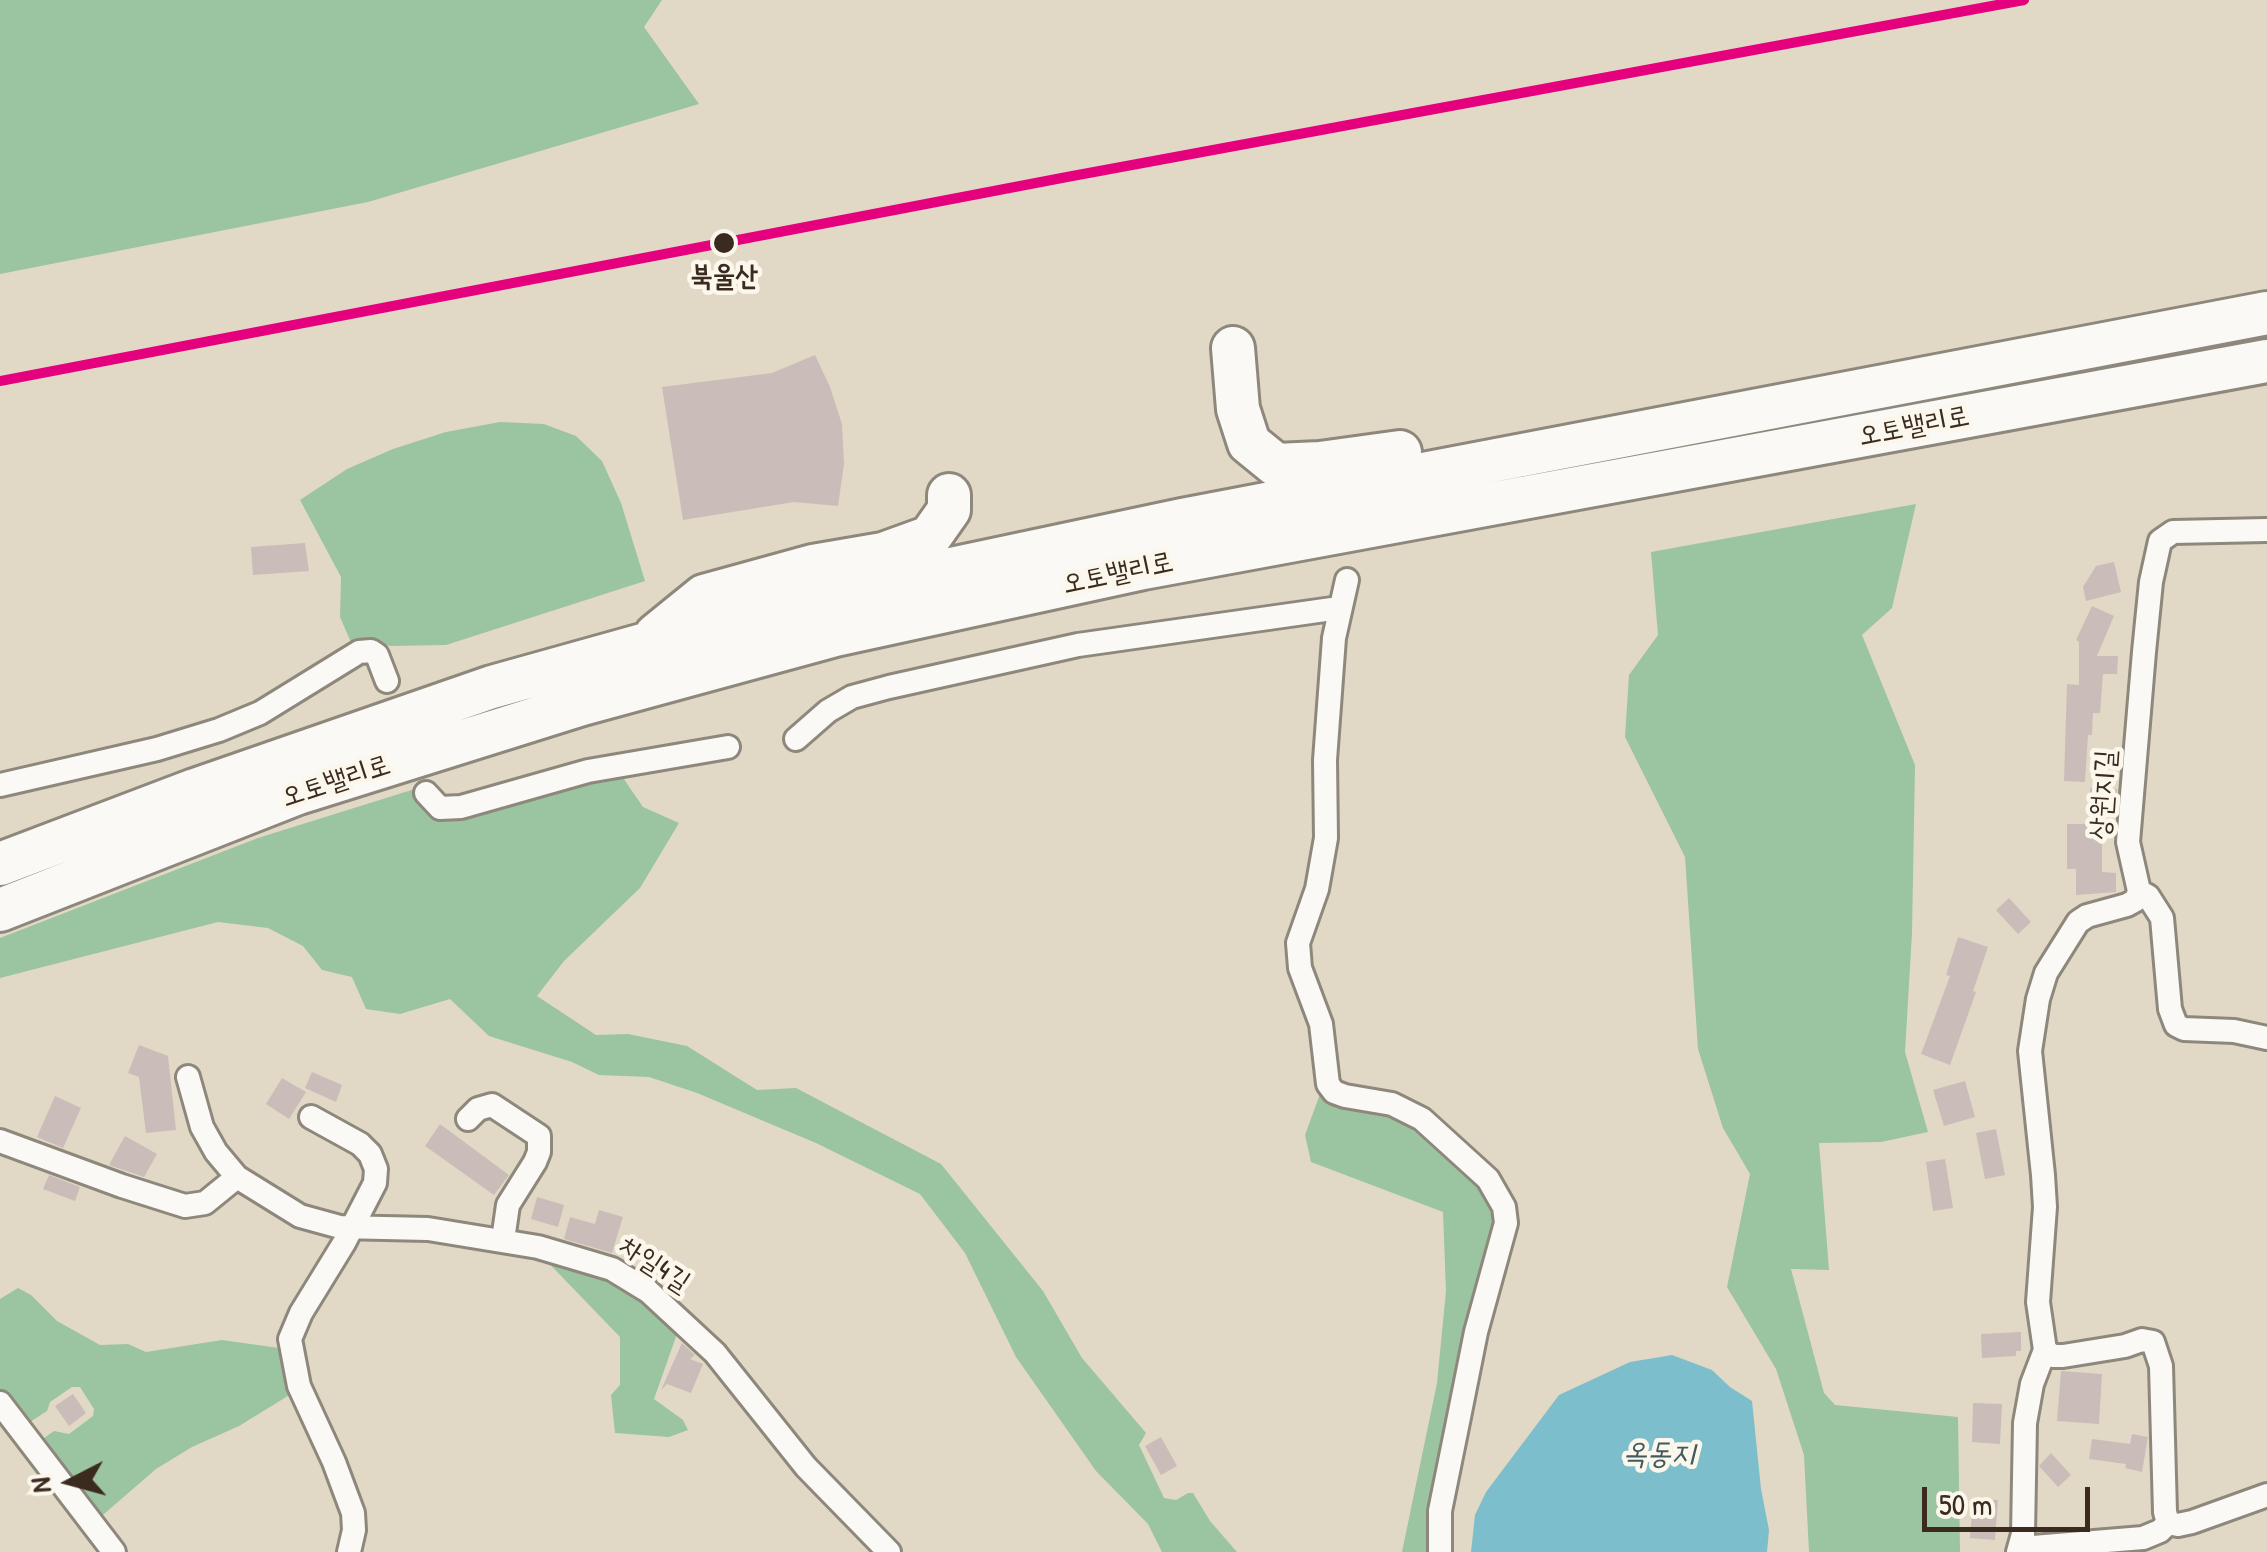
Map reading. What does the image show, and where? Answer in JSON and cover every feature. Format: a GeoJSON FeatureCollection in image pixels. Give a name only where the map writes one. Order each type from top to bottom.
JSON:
{"type":"FeatureCollection","features":[{"type":"Feature","properties":{"kind":"highway","name":"오토밸리로"},"geometry":{"type":"LineString","coordinates":[[0,864],[195,790],[474,693],[800,601],[1144,528],[2267,313]]}},
{"type":"Feature","properties":{"kind":"highway"},"geometry":{"type":"LineString","coordinates":[[1232,348],[1238,409],[1249,443],[1276,465],[1320,464],[1448,446],[1719,420]]}},
{"type":"Feature","properties":{"kind":"highway","name":"오토밸리로"},"geometry":{"type":"LineString","coordinates":[[0,910],[298,793],[582,704],[834,635],[1143,568],[2267,361]]}},
{"type":"Feature","properties":{"kind":"highway"},"geometry":{"type":"LineString","coordinates":[[640,646],[704,596],[813,566],[882,554],[930,538],[950,510],[949,495]]}},
{"type":"Feature","properties":{"kind":"street","name":"상원지길"},"geometry":{"type":"LineString","coordinates":[[2267,530],[2173,532],[2162,536],[2157,548],[2144,652],[2128,842],[2140,891],[2162,918],[2170,1009],[2176,1025],[2184,1029],[2234,1030],[2267,1038]]}},
{"type":"Feature","properties":{"kind":"street"},"geometry":{"type":"LineString","coordinates":[[1347,580],[1339,608],[1324,760],[1326,838],[1317,889],[1298,943],[1300,968],[1321,1024],[1328,1084],[1334,1092],[1392,1104],[1422,1119],[1488,1179],[1504,1206],[1503,1242],[1476,1332],[1440,1511],[1440,1552]]}},
{"type":"Feature","properties":{"kind":"street"},"geometry":{"type":"LineString","coordinates":[[796,739],[828,711],[852,697],[889,687],[1078,644],[1339,608]]}},
{"type":"Feature","properties":{"kind":"street"},"geometry":{"type":"LineString","coordinates":[[0,786],[156,750],[219,730],[293,694],[359,652],[377,655],[387,681]]}},
{"type":"Feature","properties":{"kind":"street"},"geometry":{"type":"LineString","coordinates":[[426,793],[440,808],[461,807],[575,774],[728,748]]}},
{"type":"Feature","properties":{"kind":"street"},"geometry":{"type":"LineString","coordinates":[[2140,891],[2136,900],[2087,916],[2071,930],[2046,973],[2032,1027],[2030,1051],[2044,1207],[2038,1302],[2045,1350],[2032,1384],[2025,1422],[2019,1550],[2143,1538],[2160,1532],[2168,1522]]}},
{"type":"Feature","properties":{"kind":"street","name":"차일4길"},"geometry":{"type":"LineString","coordinates":[[188,1077],[202,1127],[216,1152],[238,1177],[300,1216],[329,1225],[428,1229],[503,1240],[612,1268],[648,1291],[715,1352],[806,1467],[888,1552]]}},
{"type":"Feature","properties":{"kind":"street"},"geometry":{"type":"LineString","coordinates":[[468,1120],[478,1109],[492,1105],[539,1136],[535,1162],[508,1205],[503,1240]]}},
{"type":"Feature","properties":{"kind":"street"},"geometry":{"type":"LineString","coordinates":[[311,1117],[360,1144],[374,1161],[374,1184],[301,1313],[290,1340],[299,1386],[353,1513],[349,1552]]}},
{"type":"Feature","properties":{"kind":"street"},"geometry":{"type":"LineString","coordinates":[[0,1141],[186,1206],[205,1204],[238,1177]]}},
{"type":"Feature","properties":{"kind":"street"},"geometry":{"type":"LineString","coordinates":[[2045,1350],[2063,1356],[2142,1340],[2153,1342],[2161,1366],[2168,1522]]}},
{"type":"Feature","properties":{"kind":"street"},"geometry":{"type":"LineString","coordinates":[[0,1402],[114,1552]]}},
{"type":"Feature","properties":{"kind":"street"},"geometry":{"type":"LineString","coordinates":[[2168,1522],[2192,1522],[2267,1495]]}},
{"type":"Feature","properties":{"kind":"green space"},"geometry":{"type":"Polygon","coordinates":[[[0,0],[662,0],[644,27],[699,104],[368,202],[0,274],[0,0]]]}},
{"type":"Feature","properties":{"kind":"green space"},"geometry":{"type":"Polygon","coordinates":[[[500,422],[544,424],[576,436],[602,461],[621,503],[645,581],[446,645],[391,646],[370,642],[353,647],[340,617],[341,577],[300,500],[347,469],[393,449],[446,432],[500,422]]]}},
{"type":"Feature","properties":{"kind":"green space"},"geometry":{"type":"Polygon","coordinates":[[[1916,504],[1892,608],[1862,635],[1915,765],[1905,1052],[1928,1132],[1881,1142],[1819,1143],[1829,1270],[1791,1269],[1824,1393],[1835,1405],[1958,1417],[1960,1552],[1809,1552],[1804,1455],[1776,1369],[1727,1287],[1750,1174],[1723,1128],[1698,1049],[1685,857],[1625,737],[1629,675],[1658,635],[1651,552],[1916,504]]]}},
{"type":"Feature","properties":{"kind":"green space"},"geometry":{"type":"Polygon","coordinates":[[[619,772],[643,807],[679,823],[640,888],[564,961],[537,996],[596,1035],[628,1034],[687,1046],[757,1090],[796,1088],[941,1164],[1043,1291],[1082,1358],[1146,1433],[1139,1445],[1164,1498],[1176,1500],[1193,1493],[1210,1521],[1237,1552],[1162,1552],[1148,1524],[1096,1471],[1016,1357],[965,1253],[920,1194],[816,1143],[649,1077],[599,1075],[572,1062],[489,1036],[450,999],[400,1014],[366,1009],[352,977],[322,970],[303,946],[268,928],[218,922],[0,978],[0,938],[258,838],[418,788],[425,801],[619,772]]]}},
{"type":"Feature","properties":{"kind":"green space"},"geometry":{"type":"Polygon","coordinates":[[[1331,1093],[1421,1124],[1499,1207],[1435,1552],[1402,1552],[1437,1383],[1446,1291],[1443,1212],[1311,1162],[1305,1135],[1320,1094],[1331,1093]]]}},
{"type":"Feature","properties":{"kind":"green space"},"geometry":{"type":"Polygon","coordinates":[[[538,1252],[621,1283],[678,1331],[654,1399],[683,1420],[688,1430],[669,1437],[615,1433],[611,1395],[620,1385],[620,1337],[538,1252]]]}},
{"type":"Feature","properties":{"kind":"green space"},"geometry":{"type":"Polygon","coordinates":[[[18,1288],[31,1295],[57,1321],[100,1345],[128,1344],[146,1352],[222,1340],[286,1349],[296,1391],[156,1469],[97,1520],[40,1441],[54,1431],[69,1434],[93,1416],[94,1409],[80,1387],[72,1387],[50,1402],[47,1411],[30,1422],[23,1422],[0,1393],[0,1299],[18,1288]]]}},
{"type":"Feature","properties":{"kind":"water","name":"옥동지"},"geometry":{"type":"Polygon","coordinates":[[[1672,1355],[1712,1370],[1752,1401],[1769,1530],[1767,1552],[1471,1552],[1475,1515],[1486,1492],[1559,1395],[1630,1362],[1672,1355]]]}},
{"type":"Feature","properties":{"kind":"building"},"geometry":{"type":"Polygon","coordinates":[[[815,355],[842,424],[844,464],[838,506],[794,502],[683,520],[662,387],[772,373],[815,355]]]}},
{"type":"Feature","properties":{"kind":"building"},"geometry":{"type":"Polygon","coordinates":[[[305,543],[309,571],[253,575],[251,547],[305,543]]]}},
{"type":"Feature","properties":{"kind":"building"},"geometry":{"type":"Polygon","coordinates":[[[2114,562],[2121,592],[2086,601],[2083,587],[2096,566],[2114,562]]]}},
{"type":"Feature","properties":{"kind":"building"},"geometry":{"type":"Polygon","coordinates":[[[2092,606],[2114,616],[2097,656],[2118,656],[2117,674],[2103,674],[2100,713],[2093,713],[2092,735],[2088,735],[2085,782],[2064,781],[2067,684],[2079,685],[2076,640],[2092,606]]]}},
{"type":"Feature","properties":{"kind":"building"},"geometry":{"type":"Polygon","coordinates":[[[2090,788],[2117,789],[2116,810],[2090,810],[2090,788]]]}},
{"type":"Feature","properties":{"kind":"building"},"geometry":{"type":"Polygon","coordinates":[[[2067,824],[2102,824],[2102,872],[2116,873],[2116,892],[2076,895],[2076,869],[2067,869],[2067,824]]]}},
{"type":"Feature","properties":{"kind":"building"},"geometry":{"type":"Polygon","coordinates":[[[2009,898],[2031,922],[2018,934],[1996,910],[2009,898]]]}},
{"type":"Feature","properties":{"kind":"building"},"geometry":{"type":"Polygon","coordinates":[[[1958,937],[1988,947],[1950,1065],[1921,1054],[1950,976],[1946,975],[1958,937]]]}},
{"type":"Feature","properties":{"kind":"building"},"geometry":{"type":"Polygon","coordinates":[[[139,1045],[168,1056],[176,1130],[146,1133],[139,1077],[128,1073],[139,1045]]]}},
{"type":"Feature","properties":{"kind":"building"},"geometry":{"type":"Polygon","coordinates":[[[312,1072],[342,1085],[336,1102],[305,1088],[312,1072]]]}},
{"type":"Feature","properties":{"kind":"building"},"geometry":{"type":"Polygon","coordinates":[[[282,1078],[306,1092],[289,1119],[266,1104],[282,1078]]]}},
{"type":"Feature","properties":{"kind":"building"},"geometry":{"type":"Polygon","coordinates":[[[1965,1081],[1975,1117],[1944,1126],[1933,1090],[1965,1081]]]}},
{"type":"Feature","properties":{"kind":"building"},"geometry":{"type":"Polygon","coordinates":[[[55,1096],[81,1108],[63,1148],[37,1137],[55,1096]]]}},
{"type":"Feature","properties":{"kind":"building"},"geometry":{"type":"Polygon","coordinates":[[[440,1124],[509,1175],[494,1195],[425,1146],[440,1124]]]}},
{"type":"Feature","properties":{"kind":"building"},"geometry":{"type":"Polygon","coordinates":[[[1996,1129],[2005,1175],[1985,1179],[1976,1133],[1996,1129]]]}},
{"type":"Feature","properties":{"kind":"building"},"geometry":{"type":"Polygon","coordinates":[[[125,1136],[157,1154],[144,1177],[109,1165],[125,1136]]]}},
{"type":"Feature","properties":{"kind":"building"},"geometry":{"type":"Polygon","coordinates":[[[1945,1159],[1953,1208],[1933,1211],[1926,1162],[1945,1159]]]}},
{"type":"Feature","properties":{"kind":"building"},"geometry":{"type":"Polygon","coordinates":[[[49,1175],[80,1187],[75,1201],[43,1189],[49,1175]]]}},
{"type":"Feature","properties":{"kind":"building"},"geometry":{"type":"Polygon","coordinates":[[[537,1197],[564,1205],[558,1227],[531,1219],[537,1197]]]}},
{"type":"Feature","properties":{"kind":"building"},"geometry":{"type":"Polygon","coordinates":[[[599,1210],[623,1217],[612,1253],[564,1239],[570,1217],[595,1224],[599,1210]]]}},
{"type":"Feature","properties":{"kind":"building"},"geometry":{"type":"Polygon","coordinates":[[[2021,1332],[2021,1351],[2016,1351],[2016,1356],[1982,1358],[1981,1334],[2021,1332]]]}},
{"type":"Feature","properties":{"kind":"building"},"geometry":{"type":"Polygon","coordinates":[[[682,1343],[695,1355],[690,1359],[703,1364],[691,1393],[667,1384],[661,1390],[682,1343]]]}},
{"type":"Feature","properties":{"kind":"building"},"geometry":{"type":"Polygon","coordinates":[[[2061,1371],[2102,1374],[2099,1424],[2057,1421],[2061,1371]]]}},
{"type":"Feature","properties":{"kind":"building"},"geometry":{"type":"Polygon","coordinates":[[[73,1394],[86,1413],[69,1426],[55,1406],[73,1394]]]}},
{"type":"Feature","properties":{"kind":"building"},"geometry":{"type":"Polygon","coordinates":[[[1973,1403],[2002,1404],[2000,1444],[1972,1442],[1973,1403]]]}},
{"type":"Feature","properties":{"kind":"building"},"geometry":{"type":"Polygon","coordinates":[[[2132,1434],[2148,1437],[2142,1472],[2125,1468],[2126,1464],[2089,1459],[2092,1439],[2130,1444],[2132,1434]]]}},
{"type":"Feature","properties":{"kind":"building"},"geometry":{"type":"Polygon","coordinates":[[[1161,1437],[1177,1466],[1161,1475],[1145,1446],[1161,1437]]]}},
{"type":"Feature","properties":{"kind":"building"},"geometry":{"type":"Polygon","coordinates":[[[2051,1453],[2071,1475],[2058,1487],[2039,1466],[2051,1453]]]}},
{"type":"Feature","properties":{"kind":"building"},"geometry":{"type":"Polygon","coordinates":[[[1973,1499],[1998,1500],[1995,1540],[1970,1538],[1973,1499]]]}},
{"type":"Feature","properties":{"kind":"transit line"},"geometry":{"type":"LineString","coordinates":[[0,381],[1067,177],[2024,0]]}},
{"type":"Feature","properties":{"kind":"place","name":"북울산"},"geometry":{"type":"Point","coordinates":[724,243]}}]}
